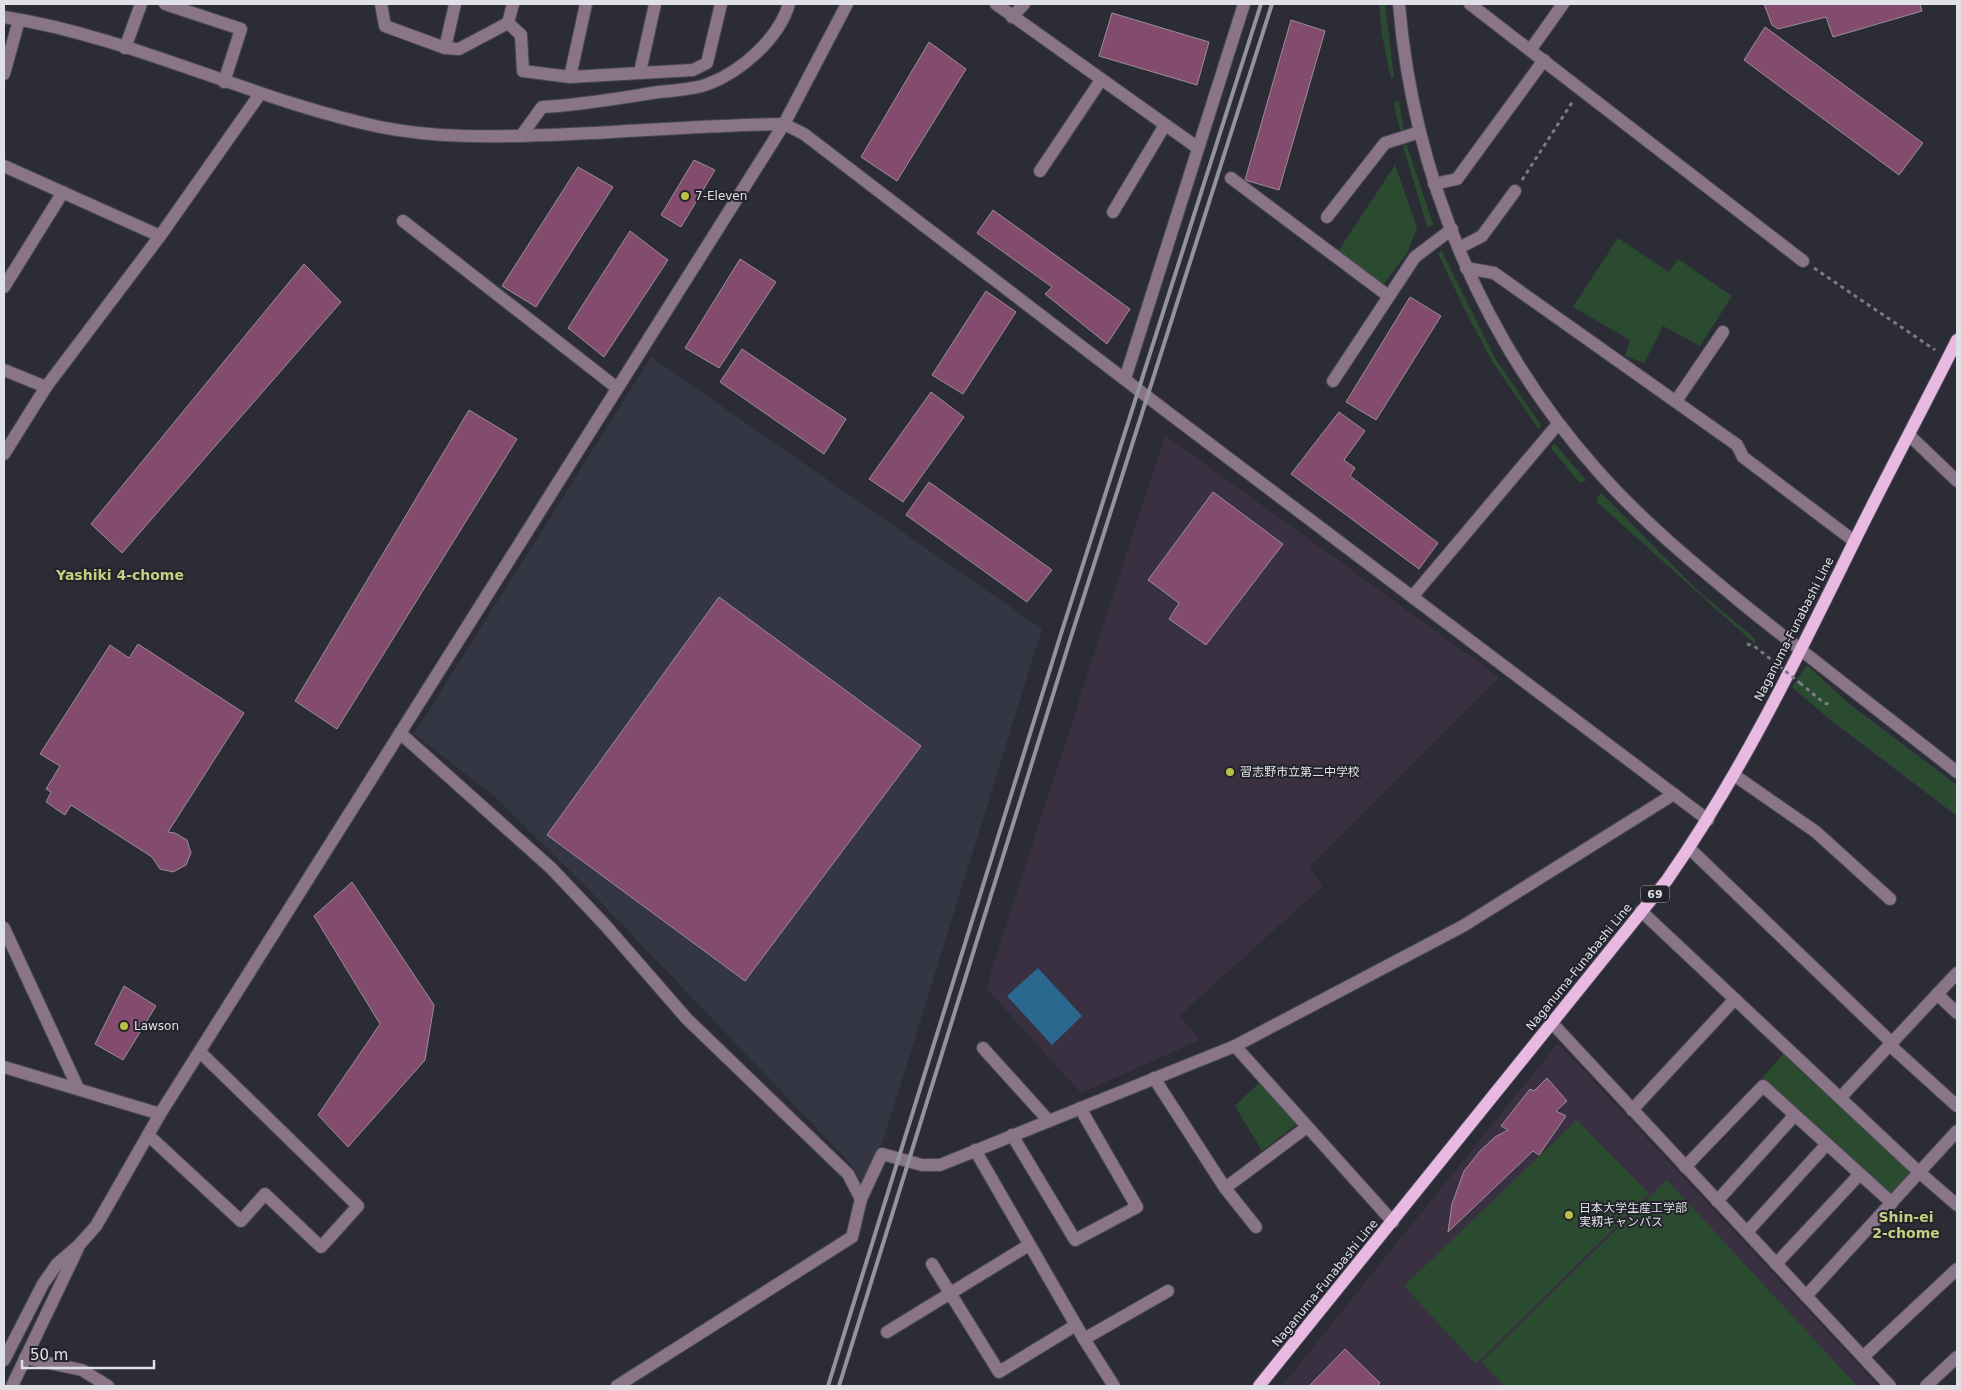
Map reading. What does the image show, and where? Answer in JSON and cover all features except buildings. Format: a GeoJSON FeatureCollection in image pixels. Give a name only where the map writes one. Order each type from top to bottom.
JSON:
{"type":"FeatureCollection","features":[{"type":"Feature","properties":{"kind":"main road","name":"Naganuma-Funabashi Line"},"geometry":{"type":"LineString","coordinates":[[1259,1386],[1642,911],[1708,820],[1801,651],[1854,541],[1957,340]]}},
{"type":"Feature","properties":{"kind":"street"},"geometry":{"type":"LineString","coordinates":[[126,48],[141,4]]}},
{"type":"Feature","properties":{"kind":"street"},"geometry":{"type":"LineString","coordinates":[[165,4],[241,29],[224,82]]}},
{"type":"Feature","properties":{"kind":"street"},"geometry":{"type":"LineString","coordinates":[[381,4],[386,26],[444,48],[459,50],[508,23],[513,4]]}},
{"type":"Feature","properties":{"kind":"street"},"geometry":{"type":"LineString","coordinates":[[444,48],[455,4]]}},
{"type":"Feature","properties":{"kind":"street"},"geometry":{"type":"LineString","coordinates":[[570,76],[586,4]]}},
{"type":"Feature","properties":{"kind":"street"},"geometry":{"type":"LineString","coordinates":[[640,72],[655,4]]}},
{"type":"Feature","properties":{"kind":"street"},"geometry":{"type":"LineString","coordinates":[[508,23],[521,35],[523,71],[570,76],[693,70],[707,63],[721,4]]}},
{"type":"Feature","properties":{"kind":"street"},"geometry":{"type":"LineString","coordinates":[[522,136],[542,107],[573,105],[708,84],[733,70],[760,50],[776,32],[789,4]]}},
{"type":"Feature","properties":{"kind":"street"},"geometry":{"type":"LineString","coordinates":[[4,1360],[43,1284],[57,1264],[79,1245],[96,1226],[160,1114],[784,124],[848,4]]}},
{"type":"Feature","properties":{"kind":"street"},"geometry":{"type":"LineString","coordinates":[[996,4],[1198,148]]}},
{"type":"Feature","properties":{"kind":"street"},"geometry":{"type":"LineString","coordinates":[[1012,17],[1024,4]]}},
{"type":"Feature","properties":{"kind":"street"},"geometry":{"type":"LineString","coordinates":[[1126,379],[1244,4]]}},
{"type":"Feature","properties":{"kind":"street"},"geometry":{"type":"LineString","coordinates":[[1399,4],[1402,34],[1420,132],[1434,184],[1466,268],[1486,311],[1509,352],[1558,424],[1597,471],[1635,510],[1706,573],[1801,651],[1957,772]]}},
{"type":"Feature","properties":{"kind":"street"},"geometry":{"type":"LineString","coordinates":[[1470,4],[1531,49],[1803,261]]}},
{"type":"Feature","properties":{"kind":"street"},"geometry":{"type":"LineString","coordinates":[[1531,49],[1563,4]]}},
{"type":"Feature","properties":{"kind":"street"},"geometry":{"type":"LineString","coordinates":[[4,17],[79,32],[260,94],[381,127],[445,135],[522,136],[784,124],[804,134],[1708,820]]}},
{"type":"Feature","properties":{"kind":"street"},"geometry":{"type":"LineString","coordinates":[[4,74],[19,20]]}},
{"type":"Feature","properties":{"kind":"street"},"geometry":{"type":"LineString","coordinates":[[1434,184],[1457,179],[1544,60]]}},
{"type":"Feature","properties":{"kind":"street"},"geometry":{"type":"LineString","coordinates":[[1040,171],[1101,80]]}},
{"type":"Feature","properties":{"kind":"street"},"geometry":{"type":"LineString","coordinates":[[4,454],[46,386],[160,236],[260,94]]}},
{"type":"Feature","properties":{"kind":"street"},"geometry":{"type":"LineString","coordinates":[[1113,212],[1165,125]]}},
{"type":"Feature","properties":{"kind":"street"},"geometry":{"type":"LineString","coordinates":[[1327,217],[1385,143],[1420,132]]}},
{"type":"Feature","properties":{"kind":"street"},"geometry":{"type":"LineString","coordinates":[[4,166],[160,236]]}},
{"type":"Feature","properties":{"kind":"street"},"geometry":{"type":"LineString","coordinates":[[1231,178],[1388,295]]}},
{"type":"Feature","properties":{"kind":"street"},"geometry":{"type":"LineString","coordinates":[[1459,248],[1482,236],[1515,191]]}},
{"type":"Feature","properties":{"kind":"street"},"geometry":{"type":"LineString","coordinates":[[4,287],[63,192]]}},
{"type":"Feature","properties":{"kind":"street"},"geometry":{"type":"LineString","coordinates":[[404,221],[618,388]]}},
{"type":"Feature","properties":{"kind":"street"},"geometry":{"type":"LineString","coordinates":[[1332,381],[1415,257],[1452,229]]}},
{"type":"Feature","properties":{"kind":"street"},"geometry":{"type":"LineString","coordinates":[[1466,268],[1494,274],[1676,401],[1737,446],[1743,457],[1854,541]]}},
{"type":"Feature","properties":{"kind":"street"},"geometry":{"type":"LineString","coordinates":[[1676,401],[1723,332]]}},
{"type":"Feature","properties":{"kind":"street"},"geometry":{"type":"LineString","coordinates":[[4,370],[46,386]]}},
{"type":"Feature","properties":{"kind":"street"},"geometry":{"type":"LineString","coordinates":[[1412,597],[1558,424]]}},
{"type":"Feature","properties":{"kind":"street"},"geometry":{"type":"LineString","coordinates":[[1909,435],[1957,481]]}},
{"type":"Feature","properties":{"kind":"street"},"geometry":{"type":"LineString","coordinates":[[400,733],[552,868],[606,926],[687,1019],[848,1174],[861,1198]]}},
{"type":"Feature","properties":{"kind":"street"},"geometry":{"type":"LineString","coordinates":[[1734,775],[1816,832],[1890,899]]}},
{"type":"Feature","properties":{"kind":"street"},"geometry":{"type":"LineString","coordinates":[[617,1386],[852,1237],[861,1198],[882,1154],[922,1165],[940,1165],[1235,1046],[1463,926],[1674,794]]}},
{"type":"Feature","properties":{"kind":"street"},"geometry":{"type":"LineString","coordinates":[[1689,848],[1892,1043],[1894,1049],[1957,1106]]}},
{"type":"Feature","properties":{"kind":"street"},"geometry":{"type":"LineString","coordinates":[[1642,911],[1920,1173],[1957,1205]]}},
{"type":"Feature","properties":{"kind":"street"},"geometry":{"type":"LineString","coordinates":[[4,928],[78,1088]]}},
{"type":"Feature","properties":{"kind":"street"},"geometry":{"type":"LineString","coordinates":[[1840,1098],[1957,973]]}},
{"type":"Feature","properties":{"kind":"street"},"geometry":{"type":"LineString","coordinates":[[1937,994],[1957,1013]]}},
{"type":"Feature","properties":{"kind":"street"},"geometry":{"type":"LineString","coordinates":[[1632,1110],[1735,999]]}},
{"type":"Feature","properties":{"kind":"street"},"geometry":{"type":"LineString","coordinates":[[1552,1023],[1890,1386]]}},
{"type":"Feature","properties":{"kind":"street"},"geometry":{"type":"LineString","coordinates":[[1235,1046],[1393,1222]]}},
{"type":"Feature","properties":{"kind":"street"},"geometry":{"type":"LineString","coordinates":[[983,1048],[1048,1120]]}},
{"type":"Feature","properties":{"kind":"street"},"geometry":{"type":"LineString","coordinates":[[148,1135],[241,1222],[266,1194],[321,1247],[358,1206],[200,1052]]}},
{"type":"Feature","properties":{"kind":"street"},"geometry":{"type":"LineString","coordinates":[[4,1067],[160,1114]]}},
{"type":"Feature","properties":{"kind":"street"},"geometry":{"type":"LineString","coordinates":[[1154,1078],[1225,1188],[1256,1227]]}},
{"type":"Feature","properties":{"kind":"street"},"geometry":{"type":"LineString","coordinates":[[1685,1168],[1763,1086],[1826,1146],[1892,1203]]}},
{"type":"Feature","properties":{"kind":"street"},"geometry":{"type":"LineString","coordinates":[[1012,1135],[1075,1240],[1137,1207],[1080,1108]]}},
{"type":"Feature","properties":{"kind":"street"},"geometry":{"type":"LineString","coordinates":[[1717,1201],[1794,1116]]}},
{"type":"Feature","properties":{"kind":"street"},"geometry":{"type":"LineString","coordinates":[[1225,1188],[1308,1127]]}},
{"type":"Feature","properties":{"kind":"street"},"geometry":{"type":"LineString","coordinates":[[1806,1296],[1957,1131]]}},
{"type":"Feature","properties":{"kind":"street"},"geometry":{"type":"LineString","coordinates":[[1747,1232],[1826,1146]]}},
{"type":"Feature","properties":{"kind":"street"},"geometry":{"type":"LineString","coordinates":[[975,1150],[1084,1339],[1114,1386]]}},
{"type":"Feature","properties":{"kind":"street"},"geometry":{"type":"LineString","coordinates":[[1776,1264],[1859,1174]]}},
{"type":"Feature","properties":{"kind":"street"},"geometry":{"type":"LineString","coordinates":[[12,1386],[79,1245]]}},
{"type":"Feature","properties":{"kind":"street"},"geometry":{"type":"LineString","coordinates":[[887,1332],[1029,1245]]}},
{"type":"Feature","properties":{"kind":"street"},"geometry":{"type":"LineString","coordinates":[[932,1264],[999,1372],[1076,1325]]}},
{"type":"Feature","properties":{"kind":"street"},"geometry":{"type":"LineString","coordinates":[[1863,1357],[1957,1269]]}},
{"type":"Feature","properties":{"kind":"street"},"geometry":{"type":"LineString","coordinates":[[1084,1339],[1168,1291]]}},
{"type":"Feature","properties":{"kind":"street"},"geometry":{"type":"LineString","coordinates":[[1926,1386],[1957,1357]]}},
{"type":"Feature","properties":{"kind":"street"},"geometry":{"type":"LineString","coordinates":[[25,1358],[82,1370],[108,1386]]}},
{"type":"Feature","properties":{"kind":"path"},"geometry":{"type":"LineString","coordinates":[[1515,191],[1581,89]]}},
{"type":"Feature","properties":{"kind":"path"},"geometry":{"type":"LineString","coordinates":[[1803,261],[1948,359]]}},
{"type":"Feature","properties":{"kind":"path"},"geometry":{"type":"LineString","coordinates":[[1747,644],[1754,646],[1824,703],[1832,705]]}},
{"type":"Feature","properties":{"kind":"shaded area"},"geometry":{"type":"Polygon","coordinates":[[[651,357],[1042,629],[883,1141],[861,1182],[849,1162],[593,894],[495,797],[414,734],[651,357]]]}},
{"type":"Feature","properties":{"kind":"shaded area","name":"習志野市立第二中学校"},"geometry":{"type":"Polygon","coordinates":[[[1165,435],[1499,677],[1309,867],[1323,886],[1179,1016],[1200,1040],[1081,1093],[986,988],[1165,435]]]}},
{"type":"Feature","properties":{"kind":"shaded area","name":"日本大学生産工学部 実籾キャンパス"},"geometry":{"type":"Polygon","coordinates":[[[1558,1043],[1878,1386],[1282,1386],[1558,1043]]]}},
{"type":"Feature","properties":{"kind":"green space"},"geometry":{"type":"Polygon","coordinates":[[[1379,4],[1385,4],[1394,77],[1391,79],[1382,35],[1379,4]]]}},
{"type":"Feature","properties":{"kind":"green space"},"geometry":{"type":"Polygon","coordinates":[[[1397,101],[1399,102],[1404,130],[1400,130],[1394,104],[1397,101]]]}},
{"type":"Feature","properties":{"kind":"green space"},"geometry":{"type":"Polygon","coordinates":[[[1406,143],[1433,224],[1430,227],[1427,226],[1403,146],[1406,143]]]}},
{"type":"Feature","properties":{"kind":"green space"},"geometry":{"type":"Polygon","coordinates":[[[1395,165],[1417,228],[1407,253],[1383,285],[1337,253],[1395,165]]]}},
{"type":"Feature","properties":{"kind":"green space"},"geometry":{"type":"Polygon","coordinates":[[[1618,238],[1669,272],[1678,259],[1732,296],[1700,346],[1663,326],[1644,363],[1625,356],[1630,340],[1573,307],[1618,238]]]}},
{"type":"Feature","properties":{"kind":"green space"},"geometry":{"type":"Polygon","coordinates":[[[1441,250],[1495,358],[1541,425],[1539,430],[1492,361],[1438,254],[1441,250]]]}},
{"type":"Feature","properties":{"kind":"green space"},"geometry":{"type":"Polygon","coordinates":[[[1554,443],[1585,479],[1585,482],[1579,482],[1551,448],[1554,443]]]}},
{"type":"Feature","properties":{"kind":"green space"},"geometry":{"type":"Polygon","coordinates":[[[1601,493],[1695,588],[1755,639],[1755,644],[1597,502],[1598,496],[1601,493]]]}},
{"type":"Feature","properties":{"kind":"green space"},"geometry":{"type":"Polygon","coordinates":[[[1807,665],[1848,703],[1957,785],[1957,816],[1833,722],[1792,687],[1807,665]]]}},
{"type":"Feature","properties":{"kind":"green space"},"geometry":{"type":"Polygon","coordinates":[[[1785,1052],[1911,1172],[1891,1198],[1762,1078],[1785,1052]]]}},
{"type":"Feature","properties":{"kind":"green space"},"geometry":{"type":"Polygon","coordinates":[[[1261,1081],[1298,1123],[1262,1151],[1235,1106],[1261,1081]]]}},
{"type":"Feature","properties":{"kind":"green space"},"geometry":{"type":"Polygon","coordinates":[[[1577,1120],[1649,1194],[1476,1364],[1404,1286],[1577,1120]]]}},
{"type":"Feature","properties":{"kind":"green space"},"geometry":{"type":"Polygon","coordinates":[[[1667,1180],[1857,1386],[1505,1386],[1481,1362],[1667,1180]]]}},
{"type":"Feature","properties":{"kind":"water"},"geometry":{"type":"Polygon","coordinates":[[[1038,968],[1082,1016],[1052,1045],[1007,996],[1038,968]]]}},
{"type":"Feature","properties":{"kind":"railway"},"geometry":{"type":"LineString","coordinates":[[828,1386],[1060,637],[1261,4]]}},
{"type":"Feature","properties":{"kind":"railway"},"geometry":{"type":"LineString","coordinates":[[839,1386],[1070,640],[1272,4]]}},
{"type":"Feature","properties":{"kind":"place","name":"7-Eleven"},"geometry":{"type":"Point","coordinates":[685,196]}},
{"type":"Feature","properties":{"kind":"place","name":"習志野市立第二中学校"},"geometry":{"type":"Point","coordinates":[1230,772]}},
{"type":"Feature","properties":{"kind":"place","name":"Lawson"},"geometry":{"type":"Point","coordinates":[124,1026]}},
{"type":"Feature","properties":{"kind":"place","name":"日本大学生産工学部 実籾キャンパス"},"geometry":{"type":"Point","coordinates":[1569,1215]}},
{"type":"Feature","properties":{"kind":"district","name":"Yashiki 4-chome"},"geometry":{"type":"Point","coordinates":[120,575]}},
{"type":"Feature","properties":{"kind":"district","name":"Shin-ei 2-chome"},"geometry":{"type":"Point","coordinates":[1906,1226]}}]}
